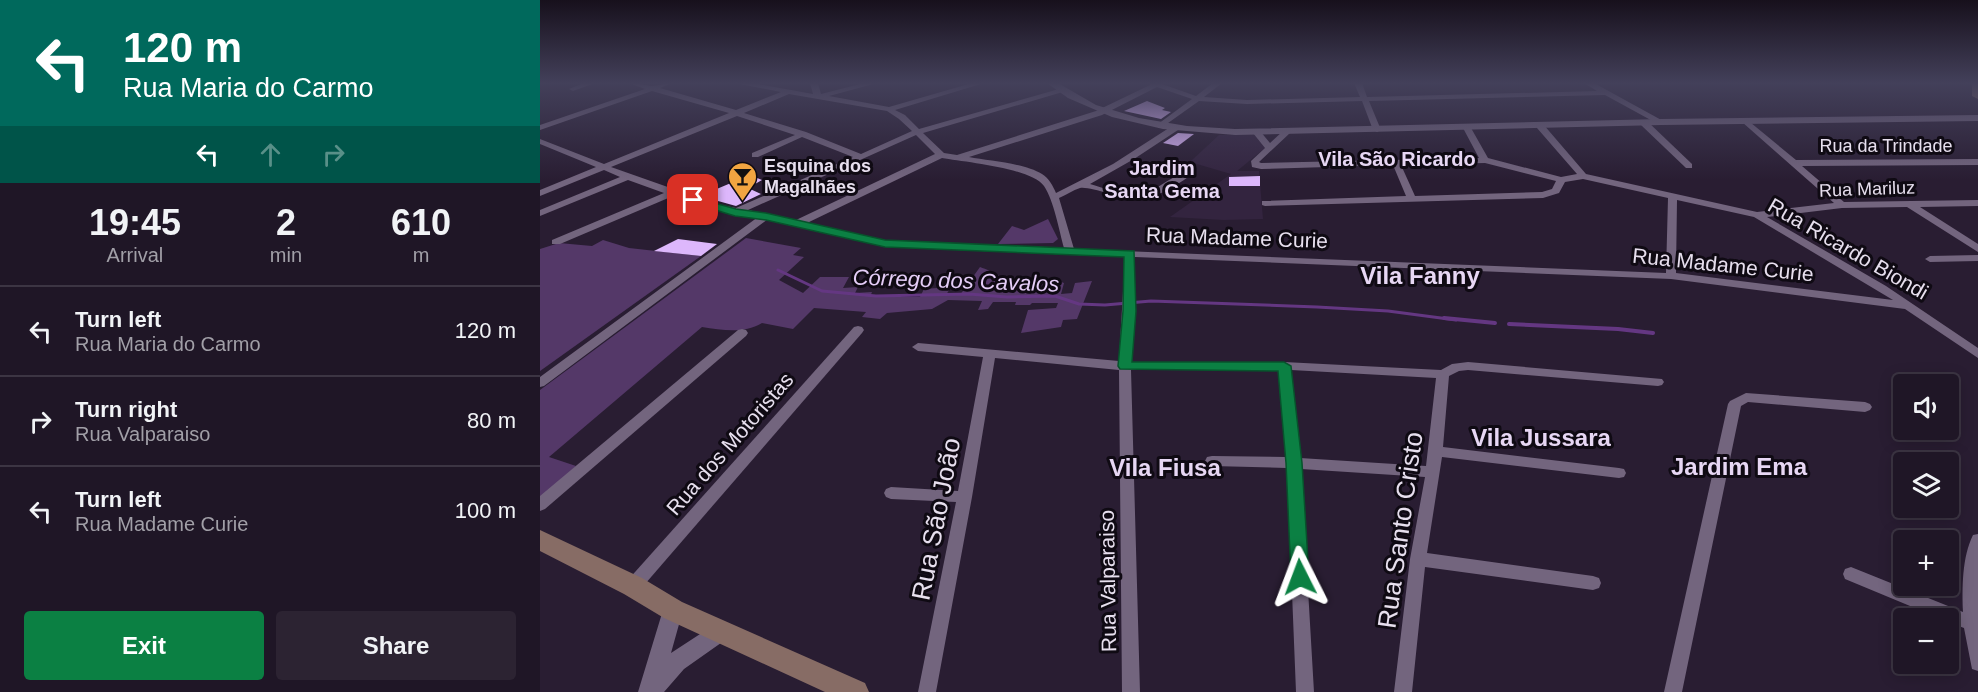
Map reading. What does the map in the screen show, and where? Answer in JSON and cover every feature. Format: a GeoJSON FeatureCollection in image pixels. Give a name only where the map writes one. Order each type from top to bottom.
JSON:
{"type":"FeatureCollection","features":[{"type":"Feature","properties":{"kind":"main road"},"geometry":{"type":"LineString","coordinates":[[540,540],[633,586],[673,610],[841,689]]}},
{"type":"Feature","properties":{"kind":"street"},"geometry":{"type":"LineString","coordinates":[[540,128],[576,115]]}},
{"type":"Feature","properties":{"kind":"street"},"geometry":{"type":"LineString","coordinates":[[540,193],[733,115]]}},
{"type":"Feature","properties":{"kind":"street"},"geometry":{"type":"LineString","coordinates":[[746,115],[859,156]]}},
{"type":"Feature","properties":{"kind":"street"},"geometry":{"type":"LineString","coordinates":[[897,115],[941,155],[1033,172],[1044,181],[1054,197],[1070,251]]}},
{"type":"Feature","properties":{"kind":"street"},"geometry":{"type":"LineString","coordinates":[[735,212],[917,132],[976,115]]}},
{"type":"Feature","properties":{"kind":"street"},"geometry":{"type":"LineString","coordinates":[[957,158],[1091,115]]}},
{"type":"Feature","properties":{"kind":"street"},"geometry":{"type":"LineString","coordinates":[[1121,115],[1175,128],[1257,133],[1745,120],[1978,118]]}},
{"type":"Feature","properties":{"kind":"street"},"geometry":{"type":"LineString","coordinates":[[1161,126],[1176,115]]}},
{"type":"Feature","properties":{"kind":"street"},"geometry":{"type":"LineString","coordinates":[[1370,115],[1377,130]]}},
{"type":"Feature","properties":{"kind":"street"},"geometry":{"type":"LineString","coordinates":[[1648,115],[1661,122]]}},
{"type":"Feature","properties":{"kind":"street"},"geometry":{"type":"LineString","coordinates":[[1745,120],[1842,205]]}},
{"type":"Feature","properties":{"kind":"street"},"geometry":{"type":"LineString","coordinates":[[1644,123],[1689,166]]}},
{"type":"Feature","properties":{"kind":"street"},"geometry":{"type":"LineString","coordinates":[[1265,203],[1543,195],[1560,184],[1583,176],[1540,126]]}},
{"type":"Feature","properties":{"kind":"street"},"geometry":{"type":"LineString","coordinates":[[1054,197],[1083,185],[1138,154],[1175,128]]}},
{"type":"Feature","properties":{"kind":"street"},"geometry":{"type":"LineString","coordinates":[[1467,128],[1485,160]]}},
{"type":"Feature","properties":{"kind":"street"},"geometry":{"type":"LineString","coordinates":[[1257,133],[1269,148]]}},
{"type":"Feature","properties":{"kind":"street"},"geometry":{"type":"LineString","coordinates":[[1286,133],[1255,161],[1255,165],[1485,160],[1560,184]]}},
{"type":"Feature","properties":{"kind":"street"},"geometry":{"type":"LineString","coordinates":[[754,155],[803,134]]}},
{"type":"Feature","properties":{"kind":"street","name":"Rua Madame Curie"},"geometry":{"type":"LineString","coordinates":[[540,141],[671,193],[735,212],[766,216],[885,244],[1671,276],[1910,306]]}},
{"type":"Feature","properties":{"kind":"street"},"geometry":{"type":"LineString","coordinates":[[798,223],[941,155]]}},
{"type":"Feature","properties":{"kind":"street","name":"Rua da Trindade"},"geometry":{"type":"LineString","coordinates":[[1795,163],[1978,162]]}},
{"type":"Feature","properties":{"kind":"street"},"geometry":{"type":"LineString","coordinates":[[1396,163],[1411,197]]}},
{"type":"Feature","properties":{"kind":"street"},"geometry":{"type":"LineString","coordinates":[[1083,185],[1139,197],[1162,191],[1187,174]]}},
{"type":"Feature","properties":{"kind":"street","name":"Rua Ricardo Biondi"},"geometry":{"type":"LineString","coordinates":[[1583,176],[1757,216],[1910,306],[1978,354]]}},
{"type":"Feature","properties":{"kind":"street"},"geometry":{"type":"LineString","coordinates":[[540,213],[628,177]]}},
{"type":"Feature","properties":{"kind":"street"},"geometry":{"type":"LineString","coordinates":[[556,242],[671,193]]}},
{"type":"Feature","properties":{"kind":"street"},"geometry":{"type":"LineString","coordinates":[[1671,276],[1672,198]]}},
{"type":"Feature","properties":{"kind":"street","name":"Rua Mariluz"},"geometry":{"type":"LineString","coordinates":[[1757,216],[1842,205],[1978,203]]}},
{"type":"Feature","properties":{"kind":"street"},"geometry":{"type":"LineString","coordinates":[[1909,204],[1978,249]]}},
{"type":"Feature","properties":{"kind":"street"},"geometry":{"type":"LineString","coordinates":[[540,383],[766,216]]}},
{"type":"Feature","properties":{"kind":"street","name":"Rua Valparaiso"},"geometry":{"type":"LineString","coordinates":[[1130,254],[1130,304],[1125,366],[1131,692]]}},
{"type":"Feature","properties":{"kind":"street"},"geometry":{"type":"LineString","coordinates":[[1930,259],[1978,258]]}},
{"type":"Feature","properties":{"kind":"street","name":"Rua dos Motoristas"},"geometry":{"type":"LineString","coordinates":[[633,586],[858,330]]}},
{"type":"Feature","properties":{"kind":"street"},"geometry":{"type":"LineString","coordinates":[[540,505],[742,333]]}},
{"type":"Feature","properties":{"kind":"street"},"geometry":{"type":"LineString","coordinates":[[918,347],[1125,366],[1284,366],[1443,374],[1456,367],[1468,366],[1658,382]]}},
{"type":"Feature","properties":{"kind":"street","name":"Rua São João"},"geometry":{"type":"LineString","coordinates":[[927,692],[990,354]]}},
{"type":"Feature","properties":{"kind":"street"},"geometry":{"type":"LineString","coordinates":[[1284,366],[1294,463],[1305,692]]}},
{"type":"Feature","properties":{"kind":"street","name":"Rua Santo Cristo"},"geometry":{"type":"LineString","coordinates":[[1403,692],[1418,559],[1436,451],[1443,374]]}},
{"type":"Feature","properties":{"kind":"street"},"geometry":{"type":"LineString","coordinates":[[1673,692],[1735,404],[1746,397],[1865,407]]}},
{"type":"Feature","properties":{"kind":"street"},"geometry":{"type":"LineString","coordinates":[[1436,451],[1619,473]]}},
{"type":"Feature","properties":{"kind":"street"},"geometry":{"type":"LineString","coordinates":[[1212,461],[1294,463],[1433,472]]}},
{"type":"Feature","properties":{"kind":"street"},"geometry":{"type":"LineString","coordinates":[[891,492],[965,497]]}},
{"type":"Feature","properties":{"kind":"street"},"geometry":{"type":"LineString","coordinates":[[1978,540],[1970,592],[1970,623],[1978,663]]}},
{"type":"Feature","properties":{"kind":"street"},"geometry":{"type":"LineString","coordinates":[[1418,559],[1593,582]]}},
{"type":"Feature","properties":{"kind":"street"},"geometry":{"type":"LineString","coordinates":[[1851,574],[1970,623]]}},
{"type":"Feature","properties":{"kind":"street"},"geometry":{"type":"LineString","coordinates":[[648,692],[673,610]]}},
{"type":"Feature","properties":{"kind":"street"},"geometry":{"type":"LineString","coordinates":[[648,692],[676,662],[720,631]]}},
{"type":"Feature","properties":{"kind":"shaded area"},"geometry":{"type":"Polygon","coordinates":[[[1219,135],[1255,135],[1265,148],[1237,171],[1259,171],[1263,219],[1224,220],[1170,217],[1231,174],[1190,162],[1219,135]]]}},
{"type":"Feature","properties":{"kind":"shaded area"},"geometry":{"type":"Polygon","coordinates":[[[1048,219],[1058,239],[1053,243],[998,244],[1012,226],[1024,230],[1048,219]]]}},
{"type":"Feature","properties":{"kind":"shaded area"},"geometry":{"type":"Polygon","coordinates":[[[746,238],[801,248],[793,255],[804,257],[779,280],[803,293],[820,277],[849,277],[843,288],[858,287],[855,293],[872,292],[870,297],[920,297],[924,289],[951,287],[946,295],[960,295],[980,267],[1002,278],[1010,290],[1029,290],[1055,280],[1064,283],[1061,294],[1072,293],[1075,283],[1092,281],[1077,319],[1063,320],[1061,327],[1021,333],[1028,310],[1056,308],[1058,303],[1015,305],[1016,302],[993,302],[988,309],[978,310],[982,301],[948,300],[932,309],[887,313],[880,319],[862,317],[866,312],[814,308],[793,329],[762,323],[740,330],[702,327],[549,457],[576,466],[540,500],[540,390],[746,238]]]}},
{"type":"Feature","properties":{"kind":"shaded area"},"geometry":{"type":"Polygon","coordinates":[[[603,240],[629,248],[701,256],[540,371],[540,249],[559,243],[592,246],[603,240]]]}},
{"type":"Feature","properties":{"kind":"building"},"geometry":{"type":"Polygon","coordinates":[[[1144,115],[1166,115],[1161,119],[1144,115]]]}},
{"type":"Feature","properties":{"kind":"building"},"geometry":{"type":"Polygon","coordinates":[[[1178,133],[1194,134],[1178,146],[1163,143],[1178,133]]]}},
{"type":"Feature","properties":{"kind":"building"},"geometry":{"type":"Polygon","coordinates":[[[750,175],[762,180],[748,188],[761,194],[736,206],[700,196],[750,175]]]}},
{"type":"Feature","properties":{"kind":"building"},"geometry":{"type":"Polygon","coordinates":[[[1260,176],[1260,186],[1229,186],[1229,177],[1260,176]]]}},
{"type":"Feature","properties":{"kind":"building"},"geometry":{"type":"Polygon","coordinates":[[[678,239],[717,244],[701,256],[654,251],[678,239]]]}},
{"type":"Feature","properties":{"kind":"waterway","name":"Córrego dos Cavalos"},"geometry":{"type":"LineString","coordinates":[[778,270],[822,291],[876,296],[969,294],[1007,297],[1055,296],[1079,304],[1105,305],[1151,301],[1317,307],[1388,311],[1456,320]]}},
{"type":"Feature","properties":{"kind":"waterway","name":"Córrego dos Cavalos"},"geometry":{"type":"LineString","coordinates":[[1444,318],[1495,323]]}},
{"type":"Feature","properties":{"kind":"waterway","name":"Córrego dos Cavalos"},"geometry":{"type":"LineString","coordinates":[[1509,324],[1618,329],[1653,333]]}},
{"type":"Feature","properties":{"kind":"place","name":"Esquina dos Magalhães"},"geometry":{"type":"Point","coordinates":[743,202]}},
{"type":"Feature","properties":{"kind":"district","name":"Vila São Ricardo"},"geometry":{"type":"Point","coordinates":[1397,159]}},
{"type":"Feature","properties":{"kind":"district","name":"Jardim Santa Gema"},"geometry":{"type":"Point","coordinates":[1162,180]}},
{"type":"Feature","properties":{"kind":"district","name":"Vila Fanny"},"geometry":{"type":"Point","coordinates":[1420,276]}},
{"type":"Feature","properties":{"kind":"district","name":"Vila Jussara"},"geometry":{"type":"Point","coordinates":[1541,438]}},
{"type":"Feature","properties":{"kind":"district","name":"Jardim Ema"},"geometry":{"type":"Point","coordinates":[1739,467]}},
{"type":"Feature","properties":{"kind":"district","name":"Vila Fiusa"},"geometry":{"type":"Point","coordinates":[1165,468]}},
{"type":"Feature","properties":{"kind":"route"},"geometry":{"type":"LineString","coordinates":[[693,200],[735,212],[766,216],[885,244],[1130,254],[1130,311],[1125,366],[1284,366],[1294,463],[1300,577]]}}]}
